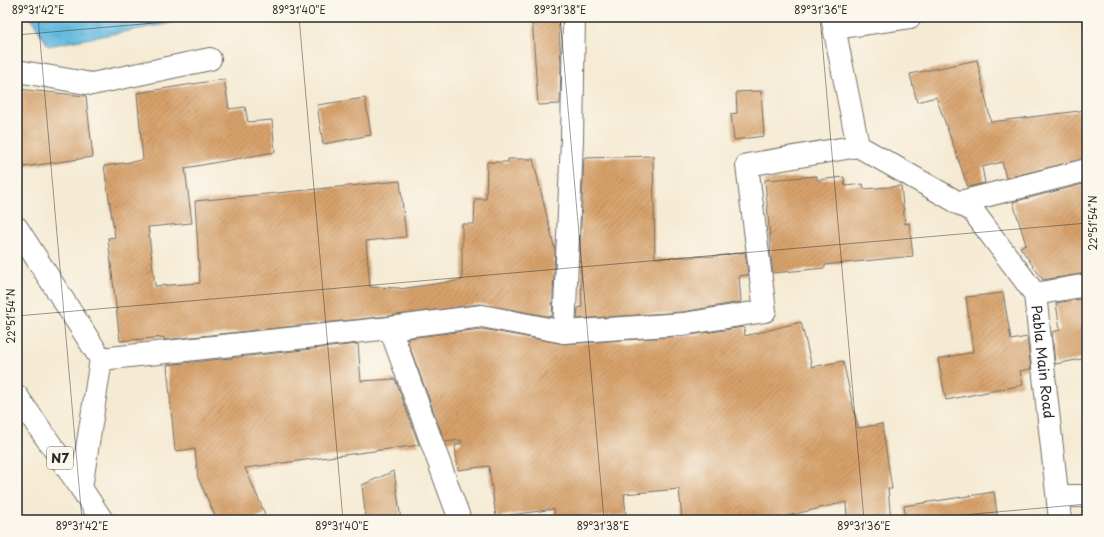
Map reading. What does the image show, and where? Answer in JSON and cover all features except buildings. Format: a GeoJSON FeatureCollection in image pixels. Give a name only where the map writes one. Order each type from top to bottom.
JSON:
{"type":"FeatureCollection","features":[{"type":"Feature","properties":{"kind":"main road"},"geometry":{"type":"LineString","coordinates":[[564,332],[572,139],[574,17]]}},
{"type":"Feature","properties":{"kind":"main road"},"geometry":{"type":"LineString","coordinates":[[101,359],[390,328],[482,316],[564,332],[683,324],[765,311],[747,165],[858,146],[833,23],[910,17]]}},
{"type":"Feature","properties":{"kind":"main road"},"geometry":{"type":"LineString","coordinates":[[17,71],[92,84],[210,59]]}},
{"type":"Feature","properties":{"kind":"main road","name":"Pabla Main Road"},"geometry":{"type":"LineString","coordinates":[[858,146],[973,211],[1035,294],[1060,520]]}},
{"type":"Feature","properties":{"kind":"main road"},"geometry":{"type":"LineString","coordinates":[[958,203],[1087,170]]}},
{"type":"Feature","properties":{"kind":"main road"},"geometry":{"type":"LineString","coordinates":[[17,228],[101,359],[81,488]]}},
{"type":"Feature","properties":{"kind":"main road"},"geometry":{"type":"LineString","coordinates":[[1035,294],[1087,285]]}},
{"type":"Feature","properties":{"kind":"main road"},"geometry":{"type":"LineString","coordinates":[[390,328],[460,520]]}},
{"type":"Feature","properties":{"kind":"main road","name":"N7"},"geometry":{"type":"LineString","coordinates":[[17,396],[102,520]]}},
{"type":"Feature","properties":{"kind":"main road"},"geometry":{"type":"LineString","coordinates":[[1058,496],[1087,496]]}},
{"type":"Feature","properties":{"kind":"water"},"geometry":{"type":"Polygon","coordinates":[[[30,17],[204,17],[48,46],[30,17]]]}}]}
